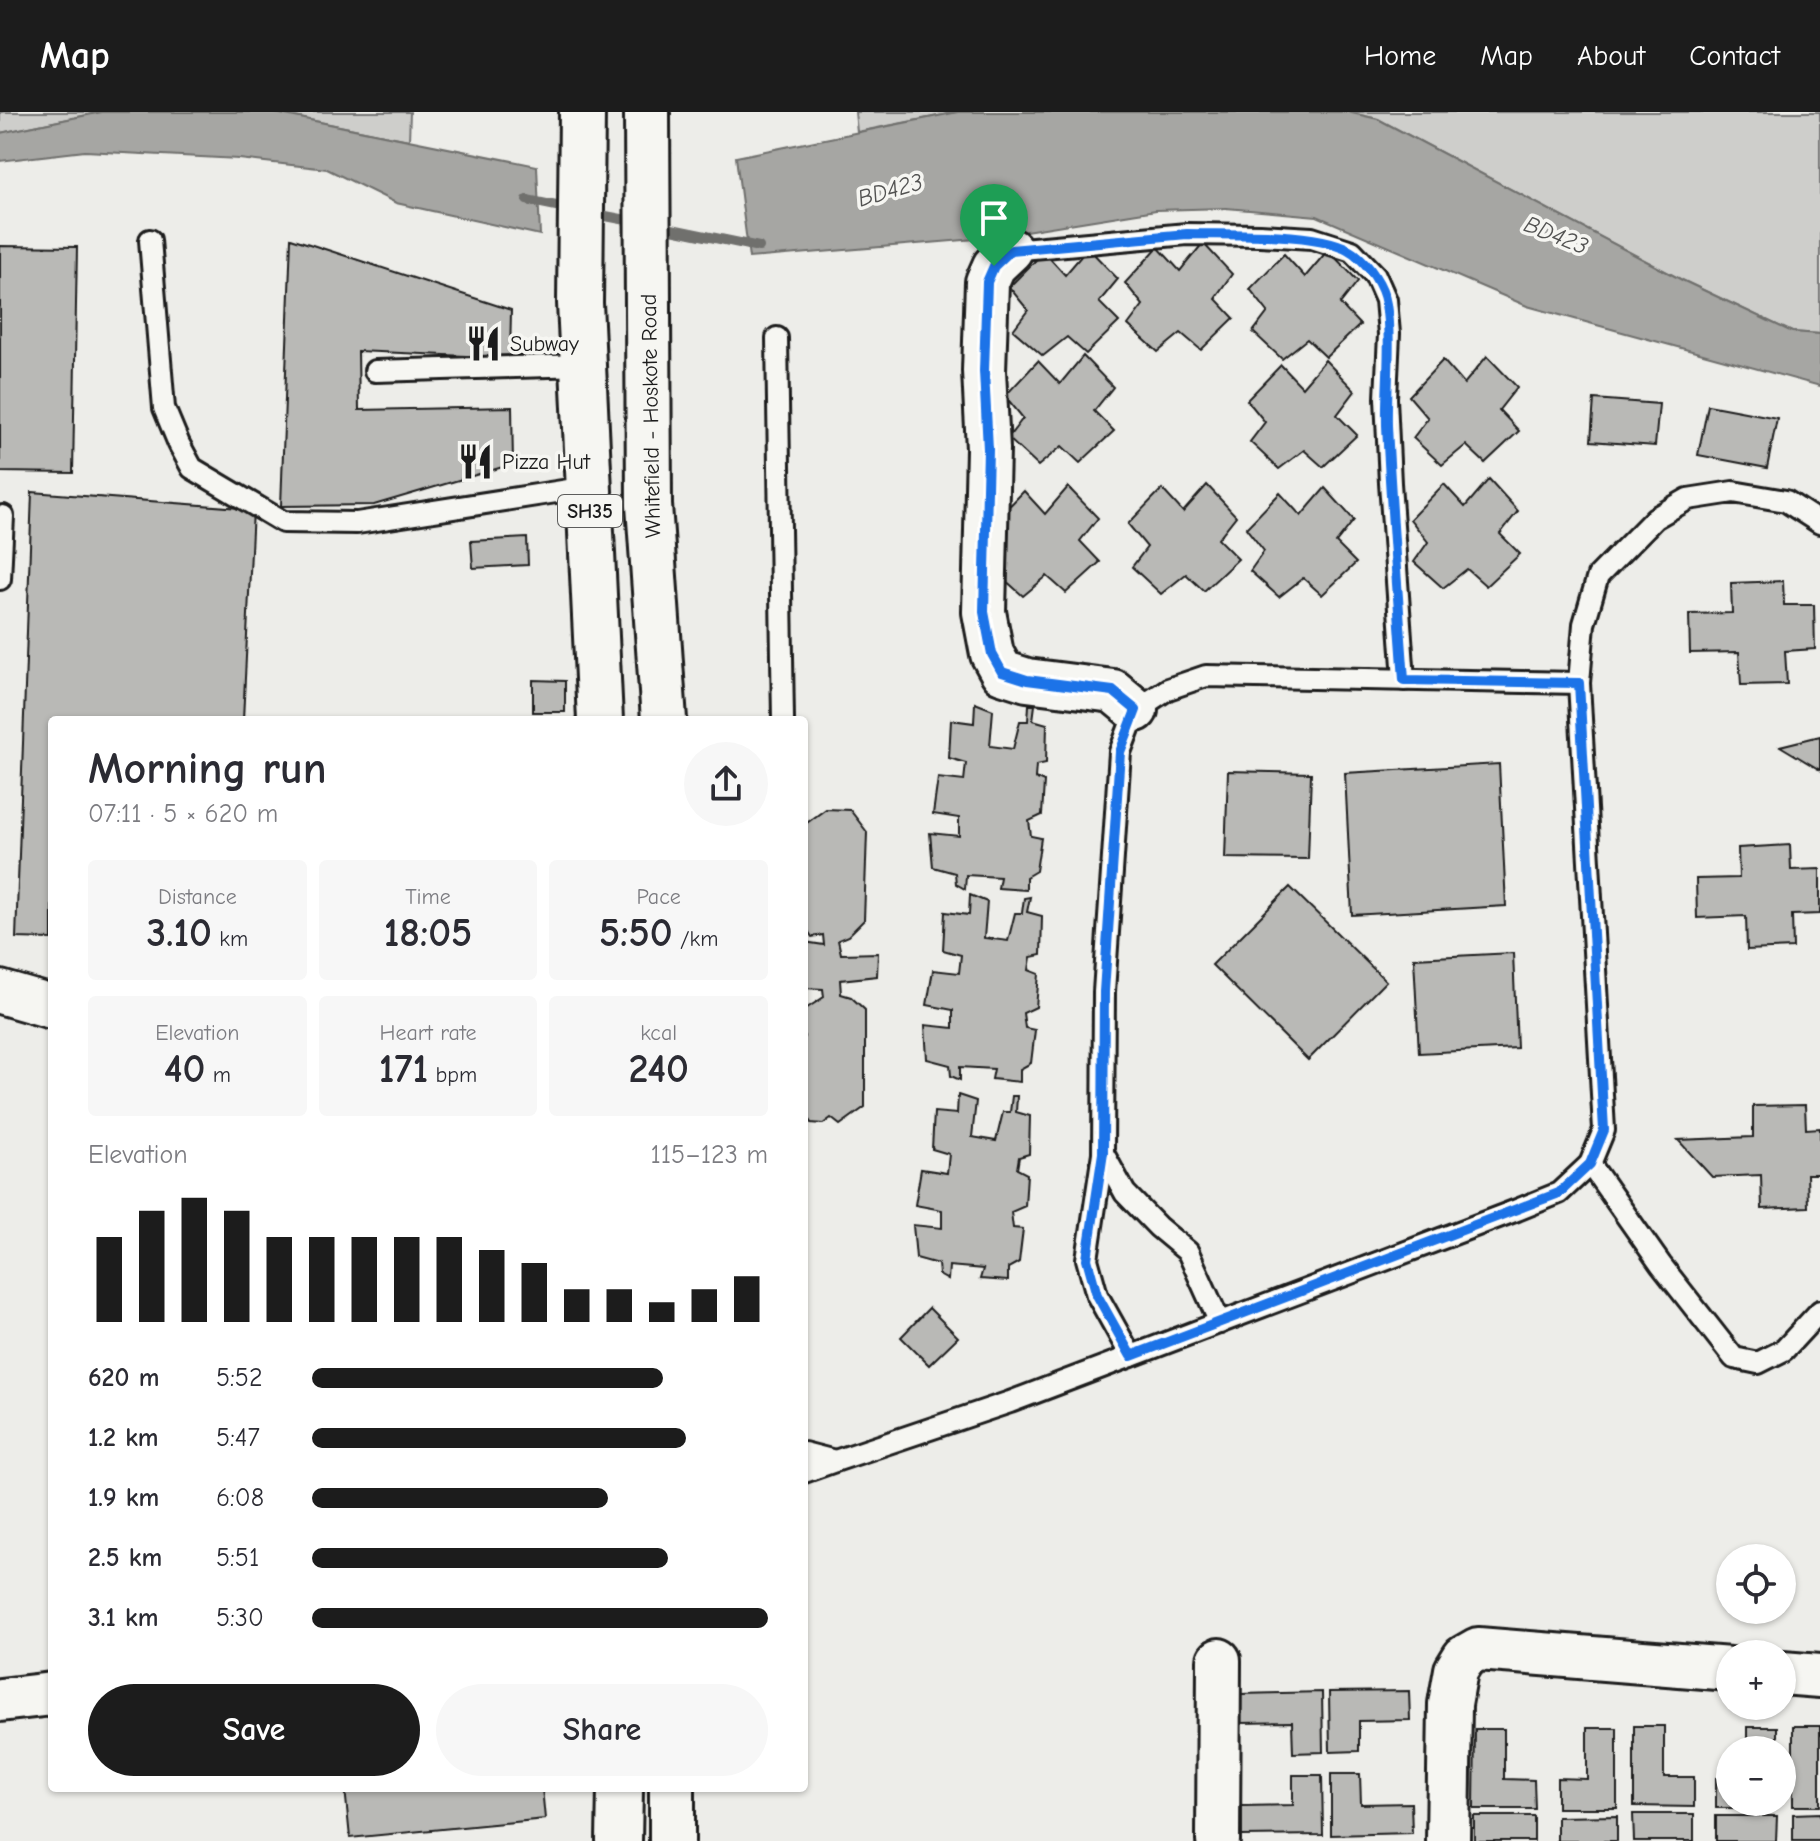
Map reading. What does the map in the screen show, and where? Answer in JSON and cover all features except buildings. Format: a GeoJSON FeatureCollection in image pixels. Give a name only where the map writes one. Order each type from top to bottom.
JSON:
{"type":"FeatureCollection","features":[{"type":"Feature","properties":{"kind":"main road","name":"SH35"},"geometry":{"type":"LineString","coordinates":[[582,113],[580,303],[600,716]]}},
{"type":"Feature","properties":{"kind":"main road","name":"Whitefield - Hoskote Road"},"geometry":{"type":"LineString","coordinates":[[647,114],[649,505],[664,716]]}},
{"type":"Feature","properties":{"kind":"main road"},"geometry":{"type":"LineString","coordinates":[[619,1841],[620,1792]]}},
{"type":"Feature","properties":{"kind":"main road"},"geometry":{"type":"LineString","coordinates":[[672,1792],[672,1841]]}},
{"type":"Feature","properties":{"kind":"street"},"geometry":{"type":"LineString","coordinates":[[1011,250],[994,266],[987,282],[984,371],[988,449],[984,612],[992,654],[1002,672],[1027,680],[1113,691],[1136,710]]}},
{"type":"Feature","properties":{"kind":"street"},"geometry":{"type":"LineString","coordinates":[[0,992],[48,1006]]}},
{"type":"Feature","properties":{"kind":"street"},"geometry":{"type":"LineString","coordinates":[[1448,1841],[1450,1704],[1456,1670],[1464,1657],[1478,1649],[1716,1668]]}},
{"type":"Feature","properties":{"kind":"street"},"geometry":{"type":"LineString","coordinates":[[1218,1841],[1219,1660]]}},
{"type":"Feature","properties":{"kind":"street"},"geometry":{"type":"LineString","coordinates":[[1796,1674],[1820,1676]]}},
{"type":"Feature","properties":{"kind":"street"},"geometry":{"type":"LineString","coordinates":[[0,1700],[48,1694]]}},
{"type":"Feature","properties":{"kind":"lane"},"geometry":{"type":"LineString","coordinates":[[1011,250],[1187,234],[1312,238],[1352,251],[1375,275],[1386,300],[1388,323],[1386,398],[1404,680]]}},
{"type":"Feature","properties":{"kind":"lane"},"geometry":{"type":"LineString","coordinates":[[150,240],[164,408],[179,444],[192,468],[221,482],[283,522],[357,523],[588,487]]}},
{"type":"Feature","properties":{"kind":"lane"},"geometry":{"type":"LineString","coordinates":[[777,338],[783,716]]}},
{"type":"Feature","properties":{"kind":"lane"},"geometry":{"type":"LineString","coordinates":[[375,371],[583,365]]}},
{"type":"Feature","properties":{"kind":"lane"},"geometry":{"type":"LineString","coordinates":[[808,1471],[1010,1402],[1559,1193],[1590,1164],[1604,1130],[1579,683],[1584,624],[1598,576],[1655,518],[1688,499],[1733,492],[1786,501],[1820,523]]}},
{"type":"Feature","properties":{"kind":"lane"},"geometry":{"type":"LineString","coordinates":[[0,579],[3,516]]}},
{"type":"Feature","properties":{"kind":"lane"},"geometry":{"type":"LineString","coordinates":[[1131,1356],[1097,1295],[1087,1259],[1103,1153],[1104,992],[1120,752],[1136,710],[1168,689],[1206,676],[1579,683]]}},
{"type":"Feature","properties":{"kind":"lane"},"geometry":{"type":"LineString","coordinates":[[1103,1153],[1125,1193],[1188,1252],[1220,1323]]}},
{"type":"Feature","properties":{"kind":"lane"},"geometry":{"type":"LineString","coordinates":[[1590,1164],[1661,1265],[1734,1358],[1758,1363],[1784,1350],[1820,1311]]}},
{"type":"Feature","properties":{"kind":"lane"},"geometry":{"type":"LineString","coordinates":[[808,1454],[835,1461]]}},
{"type":"Feature","properties":{"kind":"shaded area"},"geometry":{"type":"Polygon","coordinates":[[[0,112],[102,112],[0,133],[0,112]]]}},
{"type":"Feature","properties":{"kind":"shaded area"},"geometry":{"type":"Polygon","coordinates":[[[270,112],[410,112],[409,140],[270,112]]]}},
{"type":"Feature","properties":{"kind":"shaded area"},"geometry":{"type":"Polygon","coordinates":[[[855,112],[958,112],[857,132],[855,112]]]}},
{"type":"Feature","properties":{"kind":"shaded area"},"geometry":{"type":"Polygon","coordinates":[[[1347,112],[1820,112],[1820,334],[1792,332],[1682,280],[1378,119],[1347,112]]]}},
{"type":"Feature","properties":{"kind":"water"},"geometry":{"type":"Polygon","coordinates":[[[102,112],[270,112],[537,166],[540,235],[396,203],[327,169],[239,159],[85,151],[0,161],[0,133],[102,112]]]}},
{"type":"Feature","properties":{"kind":"water"},"geometry":{"type":"Polygon","coordinates":[[[958,112],[1347,112],[1378,119],[1682,280],[1792,332],[1820,334],[1820,386],[1527,306],[1317,216],[1226,208],[1156,210],[976,239],[749,258],[736,157],[958,112]]]}},
{"type":"Feature","properties":{"kind":"waterway","name":"BD423"},"geometry":{"type":"LineString","coordinates":[[527,200],[571,209]]}},
{"type":"Feature","properties":{"kind":"waterway","name":"BD423"},"geometry":{"type":"LineString","coordinates":[[590,213],[637,222]]}},
{"type":"Feature","properties":{"kind":"waterway","name":"BD423"},"geometry":{"type":"LineString","coordinates":[[657,226],[759,247]]}},
{"type":"Feature","properties":{"kind":"place","name":"Subway"},"geometry":{"type":"Point","coordinates":[484,343]}},
{"type":"Feature","properties":{"kind":"place","name":"Pizza Hut"},"geometry":{"type":"Point","coordinates":[476,461]}},
{"type":"Feature","properties":{"kind":"route"},"geometry":{"type":"LineString","coordinates":[[1187,234],[1312,238],[1352,251],[1375,275],[1386,300],[1390,483],[1404,680],[1579,683],[1604,1130],[1590,1164],[1559,1193],[1131,1356],[1097,1295],[1087,1259],[1103,1153],[1104,992],[1120,752],[1136,710],[1113,691],[1027,680],[1002,672],[992,654],[984,612],[988,449],[984,371],[987,282],[994,266],[1011,250],[1187,234]]}}]}
